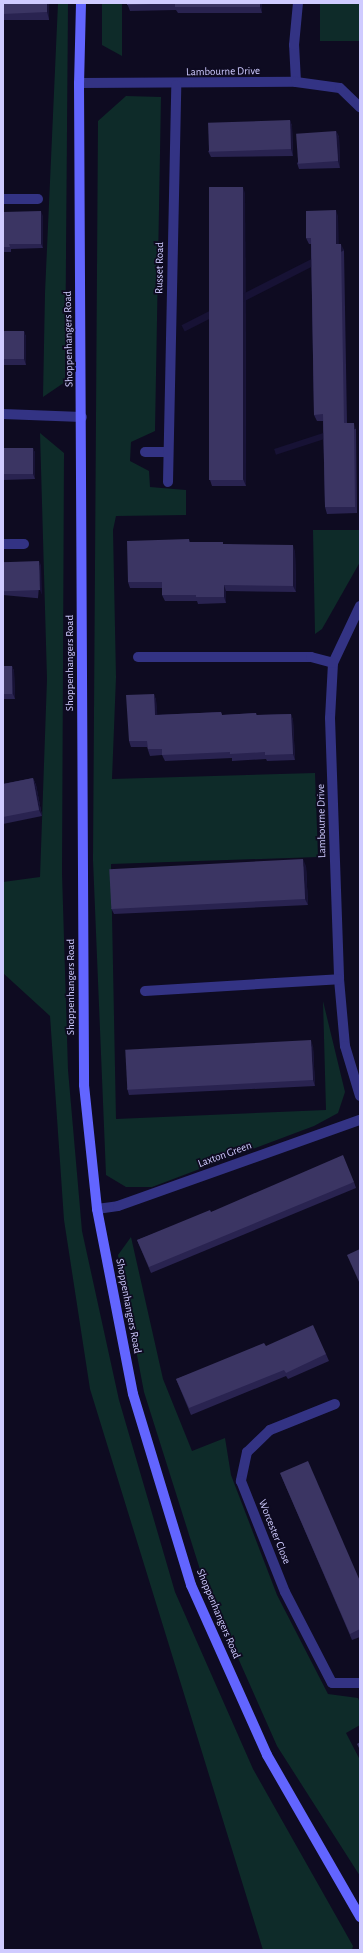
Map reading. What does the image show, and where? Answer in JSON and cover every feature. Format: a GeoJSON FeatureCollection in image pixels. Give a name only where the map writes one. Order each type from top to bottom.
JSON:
{"type":"FeatureCollection","features":[{"type":"Feature","properties":{"kind":"street","name":"Shoppenhangers Road"},"geometry":{"type":"LineString","coordinates":[[81,3],[79,84],[82,417],[84,1085],[97,1209],[133,1394],[191,1585],[267,1755],[360,1917]]}},
{"type":"Feature","properties":{"kind":"street"},"geometry":{"type":"LineString","coordinates":[[296,82],[294,45],[298,3]]}},
{"type":"Feature","properties":{"kind":"street","name":"Lambourne Drive"},"geometry":{"type":"LineString","coordinates":[[79,84],[112,82],[176,85],[296,82],[340,88],[360,107]]}},
{"type":"Feature","properties":{"kind":"street","name":"Russet Road"},"geometry":{"type":"LineString","coordinates":[[168,482],[176,85]]}},
{"type":"Feature","properties":{"kind":"street"},"geometry":{"type":"LineString","coordinates":[[3,198],[38,199]]}},
{"type":"Feature","properties":{"kind":"street"},"geometry":{"type":"LineString","coordinates":[[3,414],[82,417]]}},
{"type":"Feature","properties":{"kind":"street"},"geometry":{"type":"LineString","coordinates":[[145,452],[168,452]]}},
{"type":"Feature","properties":{"kind":"street"},"geometry":{"type":"LineString","coordinates":[[3,544],[24,544]]}},
{"type":"Feature","properties":{"kind":"street","name":"Lambourne Drive"},"geometry":{"type":"LineString","coordinates":[[360,606],[333,663],[330,718],[339,979],[345,1046],[360,1096]]}},
{"type":"Feature","properties":{"kind":"street"},"geometry":{"type":"LineString","coordinates":[[138,657],[311,657],[333,663]]}},
{"type":"Feature","properties":{"kind":"street"},"geometry":{"type":"LineString","coordinates":[[145,991],[339,979]]}},
{"type":"Feature","properties":{"kind":"street","name":"Laxton Green"},"geometry":{"type":"LineString","coordinates":[[97,1209],[118,1206],[360,1120]]}},
{"type":"Feature","properties":{"kind":"street","name":"Worcester Close"},"geometry":{"type":"LineString","coordinates":[[335,1404],[270,1430],[247,1452],[241,1481],[285,1592],[332,1684],[360,1683]]}},
{"type":"Feature","properties":{"kind":"green space"},"geometry":{"type":"Polygon","coordinates":[[[58,3],[68,3],[65,382],[43,397],[45,293],[58,3]]]}},
{"type":"Feature","properties":{"kind":"green space"},"geometry":{"type":"Polygon","coordinates":[[[102,3],[122,3],[122,56],[102,45],[102,3]]]}},
{"type":"Feature","properties":{"kind":"green space"},"geometry":{"type":"Polygon","coordinates":[[[320,3],[360,3],[360,41],[320,41],[320,3]]]}},
{"type":"Feature","properties":{"kind":"green space"},"geometry":{"type":"Polygon","coordinates":[[[126,96],[161,97],[155,431],[131,442],[130,461],[149,471],[150,487],[186,490],[186,515],[116,516],[113,530],[116,677],[112,779],[315,773],[318,857],[111,864],[116,1119],[326,1110],[323,1001],[345,1092],[338,1113],[314,1126],[152,1187],[126,1187],[106,1175],[93,860],[98,121],[126,96]]]}},
{"type":"Feature","properties":{"kind":"green space"},"geometry":{"type":"Polygon","coordinates":[[[40,433],[64,453],[62,873],[68,1070],[82,1231],[119,1400],[175,1592],[253,1769],[353,1946],[352,1950],[263,1950],[90,1389],[64,1220],[50,1016],[3,973],[3,882],[40,877],[47,679],[40,433]]]}},
{"type":"Feature","properties":{"kind":"green space"},"geometry":{"type":"Polygon","coordinates":[[[313,530],[360,530],[360,562],[322,629],[315,634],[313,530]]]}},
{"type":"Feature","properties":{"kind":"green space"},"geometry":{"type":"Polygon","coordinates":[[[131,1237],[163,1379],[192,1451],[225,1438],[231,1475],[277,1595],[328,1694],[358,1698],[360,1703],[360,1725],[346,1733],[360,1760],[360,1876],[277,1746],[203,1579],[144,1392],[118,1255],[131,1237]]]}},
{"type":"Feature","properties":{"kind":"building"},"geometry":{"type":"Polygon","coordinates":[[[3,3],[47,3],[47,12],[3,14],[3,3]]]}},
{"type":"Feature","properties":{"kind":"building"},"geometry":{"type":"Polygon","coordinates":[[[127,3],[175,3],[127,5],[127,3]]]}},
{"type":"Feature","properties":{"kind":"building"},"geometry":{"type":"Polygon","coordinates":[[[175,3],[260,3],[260,7],[175,7],[175,3]]]}},
{"type":"Feature","properties":{"kind":"building"},"geometry":{"type":"Polygon","coordinates":[[[290,120],[291,149],[209,152],[208,123],[290,120]]]}},
{"type":"Feature","properties":{"kind":"building"},"geometry":{"type":"Polygon","coordinates":[[[336,131],[338,161],[298,164],[296,134],[336,131]]]}},
{"type":"Feature","properties":{"kind":"building"},"geometry":{"type":"Polygon","coordinates":[[[209,187],[243,187],[243,480],[209,480],[209,187]]]}},
{"type":"Feature","properties":{"kind":"building"},"geometry":{"type":"Polygon","coordinates":[[[336,210],[336,244],[341,244],[344,423],[354,423],[355,507],[325,507],[323,414],[314,415],[311,238],[306,238],[306,211],[336,210]]]}},
{"type":"Feature","properties":{"kind":"building"},"geometry":{"type":"Polygon","coordinates":[[[41,211],[41,244],[9,244],[10,247],[3,247],[3,212],[41,211]]]}},
{"type":"Feature","properties":{"kind":"building"},"geometry":{"type":"Polygon","coordinates":[[[3,331],[24,331],[24,359],[3,359],[3,331]]]}},
{"type":"Feature","properties":{"kind":"building"},"geometry":{"type":"Polygon","coordinates":[[[3,448],[33,448],[33,474],[3,474],[3,448]]]}},
{"type":"Feature","properties":{"kind":"building"},"geometry":{"type":"Polygon","coordinates":[[[189,539],[189,542],[223,542],[223,544],[293,545],[293,586],[224,585],[224,597],[196,597],[196,595],[162,595],[162,582],[128,582],[127,541],[189,539]]]}},
{"type":"Feature","properties":{"kind":"building"},"geometry":{"type":"Polygon","coordinates":[[[39,561],[40,590],[4,591],[3,562],[39,561]]]}},
{"type":"Feature","properties":{"kind":"building"},"geometry":{"type":"Polygon","coordinates":[[[3,666],[12,666],[12,694],[3,694],[3,666]]]}},
{"type":"Feature","properties":{"kind":"building"},"geometry":{"type":"Polygon","coordinates":[[[154,694],[155,715],[221,712],[222,715],[256,713],[256,715],[291,714],[293,754],[265,755],[265,752],[230,754],[230,752],[162,755],[162,749],[148,749],[147,741],[129,741],[126,695],[154,694]]]}},
{"type":"Feature","properties":{"kind":"building"},"geometry":{"type":"Polygon","coordinates":[[[33,778],[39,810],[3,817],[3,784],[33,778]]]}},
{"type":"Feature","properties":{"kind":"building"},"geometry":{"type":"Polygon","coordinates":[[[303,859],[305,899],[111,909],[109,869],[303,859]]]}},
{"type":"Feature","properties":{"kind":"building"},"geometry":{"type":"Polygon","coordinates":[[[311,1040],[313,1080],[127,1090],[125,1050],[311,1040]]]}},
{"type":"Feature","properties":{"kind":"building"},"geometry":{"type":"Polygon","coordinates":[[[343,1155],[354,1182],[149,1267],[137,1240],[210,1210],[211,1212],[343,1155]]]}},
{"type":"Feature","properties":{"kind":"building"},"geometry":{"type":"Polygon","coordinates":[[[360,1249],[360,1284],[347,1255],[360,1249]]]}},
{"type":"Feature","properties":{"kind":"building"},"geometry":{"type":"Polygon","coordinates":[[[313,1325],[326,1354],[286,1373],[284,1370],[189,1408],[176,1379],[264,1343],[266,1346],[313,1325]]]}},
{"type":"Feature","properties":{"kind":"building"},"geometry":{"type":"Polygon","coordinates":[[[308,1461],[360,1581],[360,1629],[350,1634],[280,1473],[308,1461]]]}},
{"type":"Feature","properties":{"kind":"building"},"geometry":{"type":"Polygon","coordinates":[[[360,1742],[360,1750],[357,1744],[360,1742]]]}}]}
